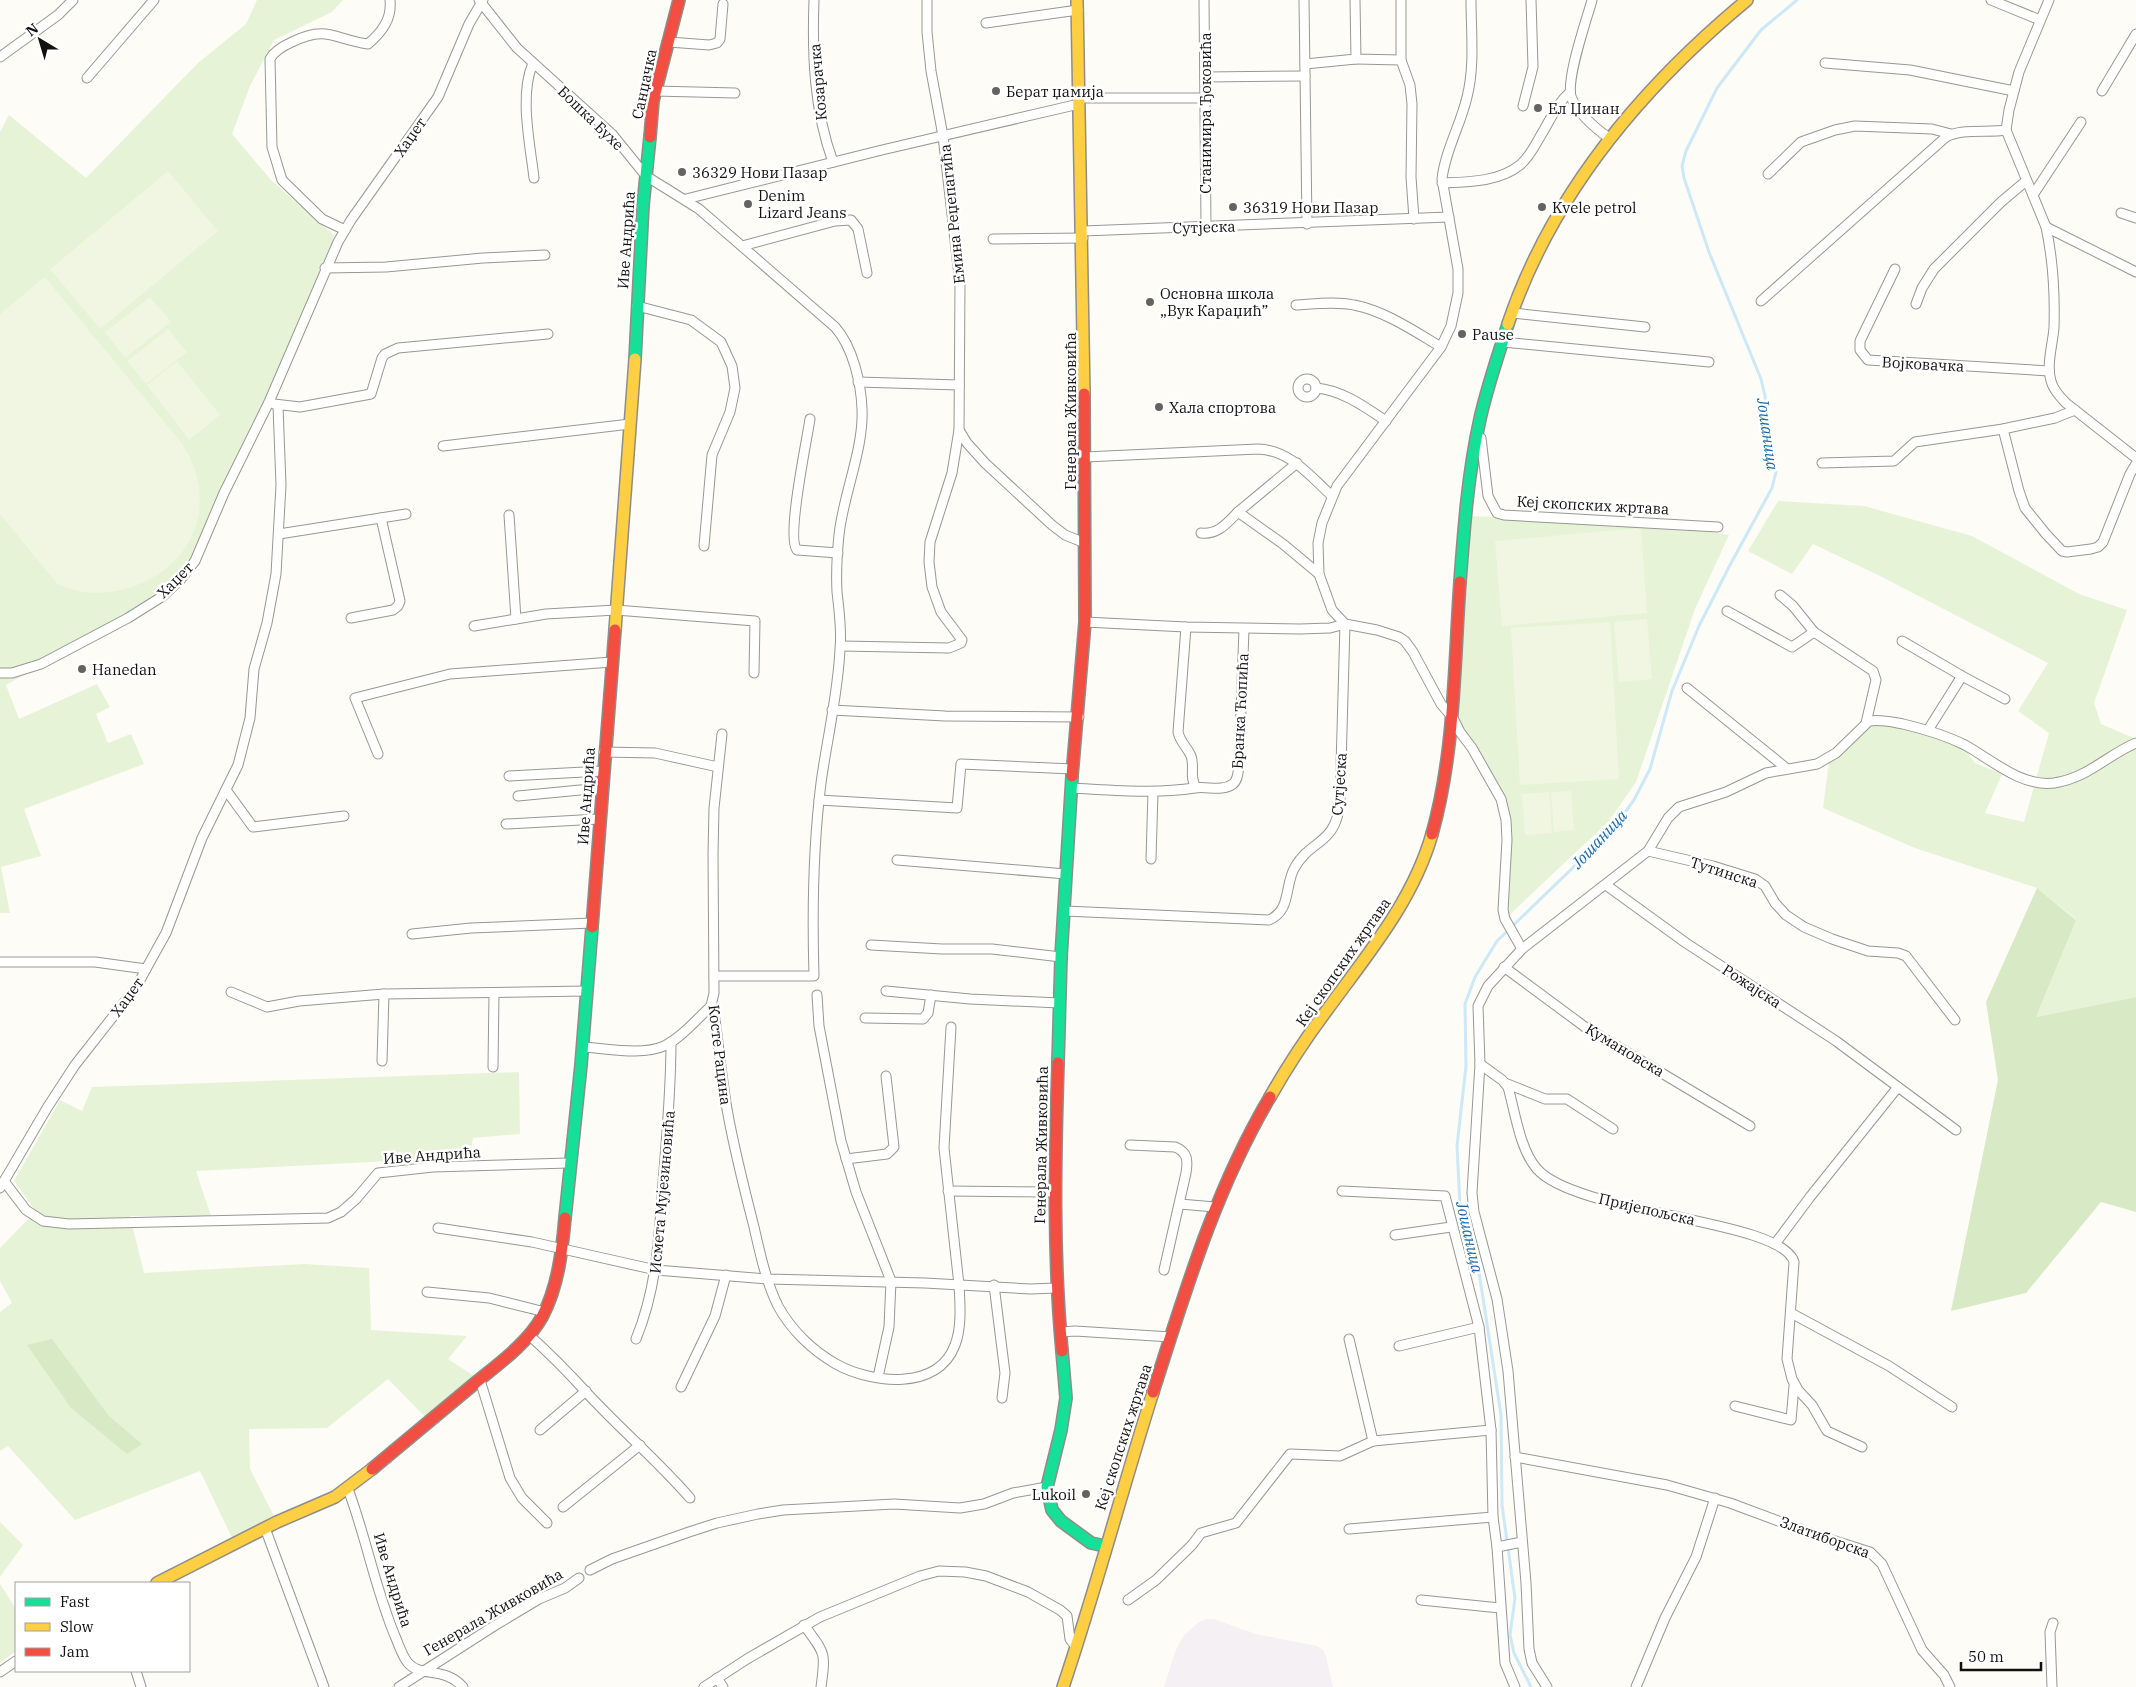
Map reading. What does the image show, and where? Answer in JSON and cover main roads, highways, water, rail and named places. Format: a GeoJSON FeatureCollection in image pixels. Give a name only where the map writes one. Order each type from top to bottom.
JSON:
{"type":"FeatureCollection","features":[{"type":"Feature","properties":{"kind":"waterway","name":"Јошаница"},"geometry":{"type":"LineString","coordinates":[[1531,1687],[1514,1653],[1510,1635],[1515,1598],[1502,1505],[1501,1415],[1479,1272],[1466,1234],[1460,1206],[1457,1146],[1466,1066],[1465,1004],[1475,977],[1497,941],[1612,830],[1634,800],[1650,769],[1672,691],[1699,626],[1772,488],[1776,472],[1766,425],[1765,396],[1761,379],[1709,252],[1684,178],[1682,166],[1686,151],[1717,88],[1761,30],[1797,0]]}},
{"type":"Feature","properties":{"kind":"place","name":"Берат џамија"},"geometry":{"type":"Point","coordinates":[996,91]}},
{"type":"Feature","properties":{"kind":"place","name":"Ел Џинан"},"geometry":{"type":"Point","coordinates":[1538,108]}},
{"type":"Feature","properties":{"kind":"place","name":"36329 Нови Пазар"},"geometry":{"type":"Point","coordinates":[682,172]}},
{"type":"Feature","properties":{"kind":"place","name":"Denim Lizard Jeans"},"geometry":{"type":"Point","coordinates":[748,204]}},
{"type":"Feature","properties":{"kind":"place","name":"36319 Нови Пазар"},"geometry":{"type":"Point","coordinates":[1233,207]}},
{"type":"Feature","properties":{"kind":"place","name":"Kvele petrol"},"geometry":{"type":"Point","coordinates":[1542,207]}},
{"type":"Feature","properties":{"kind":"place","name":"Основна школа „Вук Караџић”"},"geometry":{"type":"Point","coordinates":[1150,302]}},
{"type":"Feature","properties":{"kind":"place","name":"Pause"},"geometry":{"type":"Point","coordinates":[1462,334]}},
{"type":"Feature","properties":{"kind":"place","name":"Хала спортова"},"geometry":{"type":"Point","coordinates":[1159,407]}},
{"type":"Feature","properties":{"kind":"place","name":"Hanedan"},"geometry":{"type":"Point","coordinates":[82,669]}},
{"type":"Feature","properties":{"kind":"place","name":"Lukoil"},"geometry":{"type":"Point","coordinates":[1086,1494]}}]}
